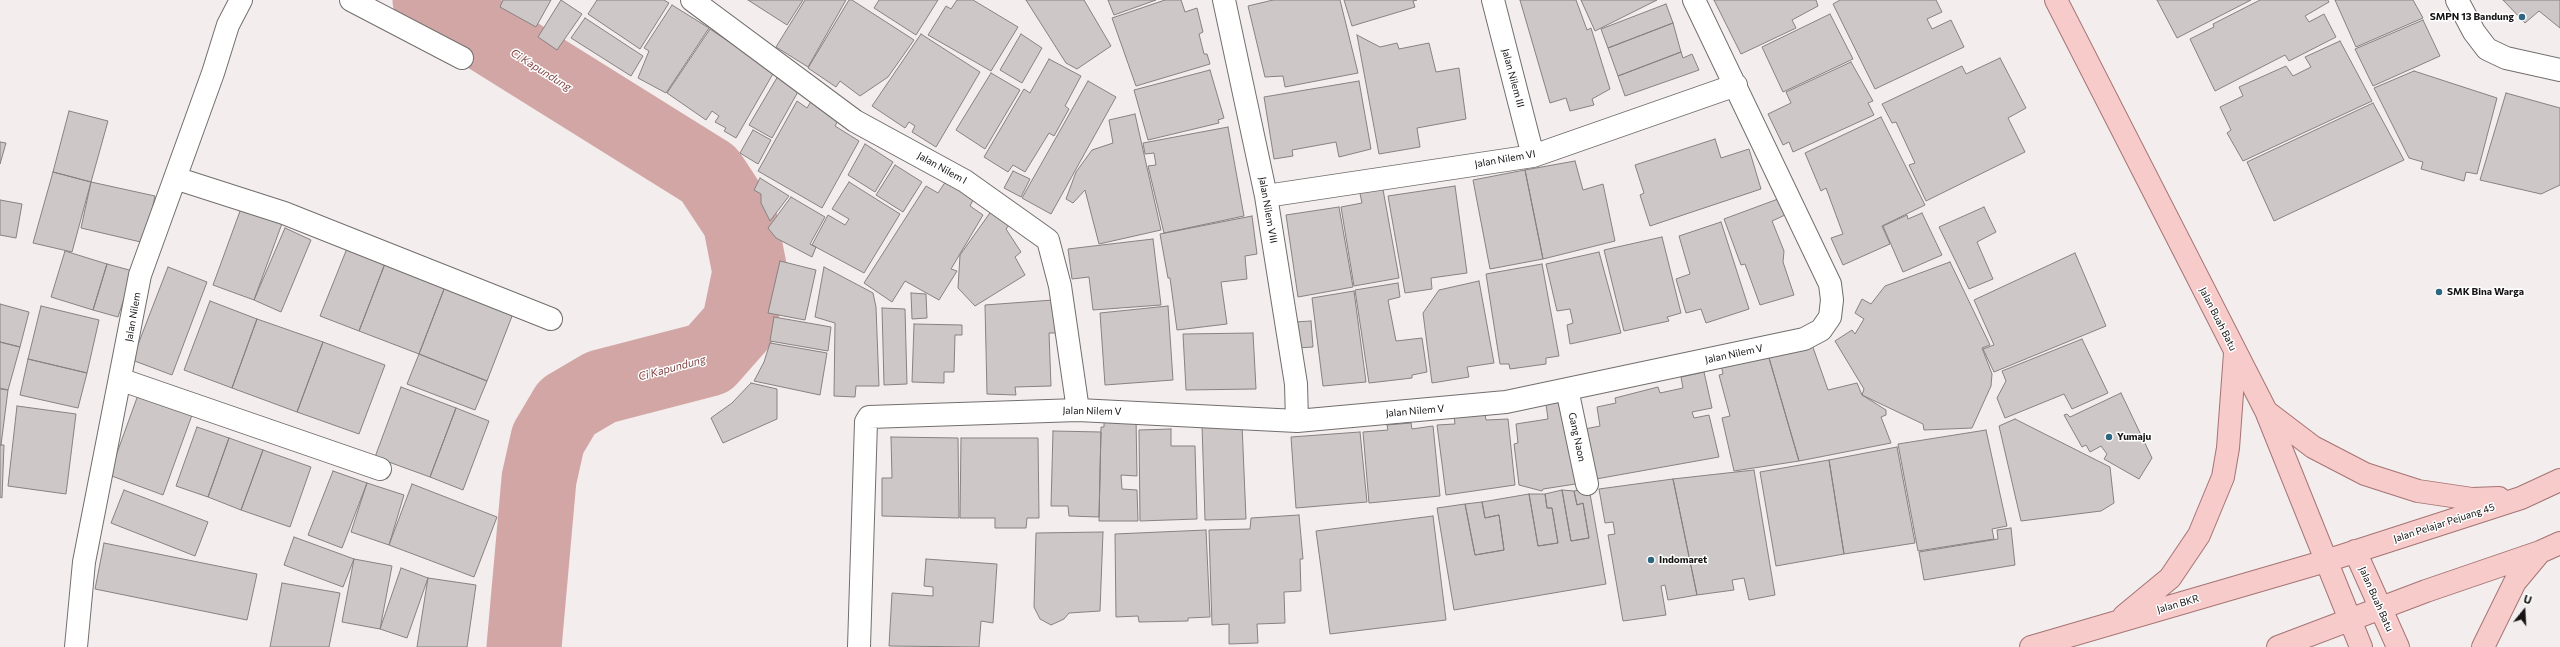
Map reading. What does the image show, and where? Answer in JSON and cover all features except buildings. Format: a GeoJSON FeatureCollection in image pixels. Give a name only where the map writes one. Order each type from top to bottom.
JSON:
{"type":"FeatureCollection","features":[{"type":"Feature","properties":{"kind":"main road","name":"Jalan Buah Batu"},"geometry":{"type":"LineString","coordinates":[[2056,0],[2266,411],[2349,621],[2361,647]]}},
{"type":"Feature","properties":{"kind":"main road"},"geometry":{"type":"LineString","coordinates":[[2116,622],[2170,578],[2199,535],[2223,477],[2228,448],[2235,352]]}},
{"type":"Feature","properties":{"kind":"main road"},"geometry":{"type":"LineString","coordinates":[[2266,411],[2312,447],[2365,474],[2418,491],[2472,499],[2521,498]]}},
{"type":"Feature","properties":{"kind":"main road","name":"Jalan Pelajar Pejuang 45"},"geometry":{"type":"LineString","coordinates":[[2326,561],[2521,498],[2560,480]]}},
{"type":"Feature","properties":{"kind":"main road"},"geometry":{"type":"LineString","coordinates":[[2278,647],[2381,608],[2540,552],[2560,542]]}},
{"type":"Feature","properties":{"kind":"main road","name":"Jalan Buah Batu"},"geometry":{"type":"LineString","coordinates":[[2355,551],[2398,647]]}},
{"type":"Feature","properties":{"kind":"main road"},"geometry":{"type":"LineString","coordinates":[[2483,647],[2515,582],[2540,552]]}},
{"type":"Feature","properties":{"kind":"main road","name":"Jalan BKR"},"geometry":{"type":"LineString","coordinates":[[2031,647],[2326,561]]}},
{"type":"Feature","properties":{"kind":"street","name":"Jalan Nilem"},"geometry":{"type":"LineString","coordinates":[[76,647],[84,562],[122,380],[140,275],[228,25],[241,0]]}},
{"type":"Feature","properties":{"kind":"street"},"geometry":{"type":"LineString","coordinates":[[351,0],[462,58]]}},
{"type":"Feature","properties":{"kind":"street","name":"Jalan Nilem I"},"geometry":{"type":"LineString","coordinates":[[692,0],[855,121],[966,181],[1048,240],[1060,286],[1078,410]]}},
{"type":"Feature","properties":{"kind":"street","name":"Jalan Nilem VIII"},"geometry":{"type":"LineString","coordinates":[[1224,0],[1266,196],[1296,384],[1297,421]]}},
{"type":"Feature","properties":{"kind":"street","name":"Jalan Nilem III"},"geometry":{"type":"LineString","coordinates":[[1493,0],[1533,156]]}},
{"type":"Feature","properties":{"kind":"street","name":"Jalan Nilem V"},"geometry":{"type":"LineString","coordinates":[[859,647],[866,422],[868,418],[1078,410],[1297,421],[1506,402],[1804,339],[1821,330],[1826,323],[1832,300],[1830,284],[1694,0]]}},
{"type":"Feature","properties":{"kind":"street"},"geometry":{"type":"LineString","coordinates":[[2457,0],[2474,32],[2487,49],[2506,58],[2560,70]]}},
{"type":"Feature","properties":{"kind":"street","name":"Jalan Nilem VI"},"geometry":{"type":"LineString","coordinates":[[1266,196],[1533,156],[1736,85]]}},
{"type":"Feature","properties":{"kind":"street"},"geometry":{"type":"LineString","coordinates":[[174,178],[284,213],[551,319]]}},
{"type":"Feature","properties":{"kind":"street"},"geometry":{"type":"LineString","coordinates":[[122,380],[380,469]]}},
{"type":"Feature","properties":{"kind":"street","name":"Gang Naon"},"geometry":{"type":"LineString","coordinates":[[1568,389],[1587,484]]}},
{"type":"Feature","properties":{"kind":"waterway","name":"Ci Kapundung"},"geometry":{"type":"LineString","coordinates":[[430,0],[709,174],[740,221],[750,272],[739,325],[709,359],[601,387],[567,407],[548,439],[539,479],[524,647]]}},
{"type":"Feature","properties":{"kind":"place","name":"SMPN 13 Bandung"},"geometry":{"type":"Point","coordinates":[2522,17]}},
{"type":"Feature","properties":{"kind":"place","name":"SMK Bina Warga"},"geometry":{"type":"Point","coordinates":[2439,292]}},
{"type":"Feature","properties":{"kind":"place","name":"Yumaju"},"geometry":{"type":"Point","coordinates":[2109,437]}},
{"type":"Feature","properties":{"kind":"place","name":"Indomaret"},"geometry":{"type":"Point","coordinates":[1651,560]}}]}
